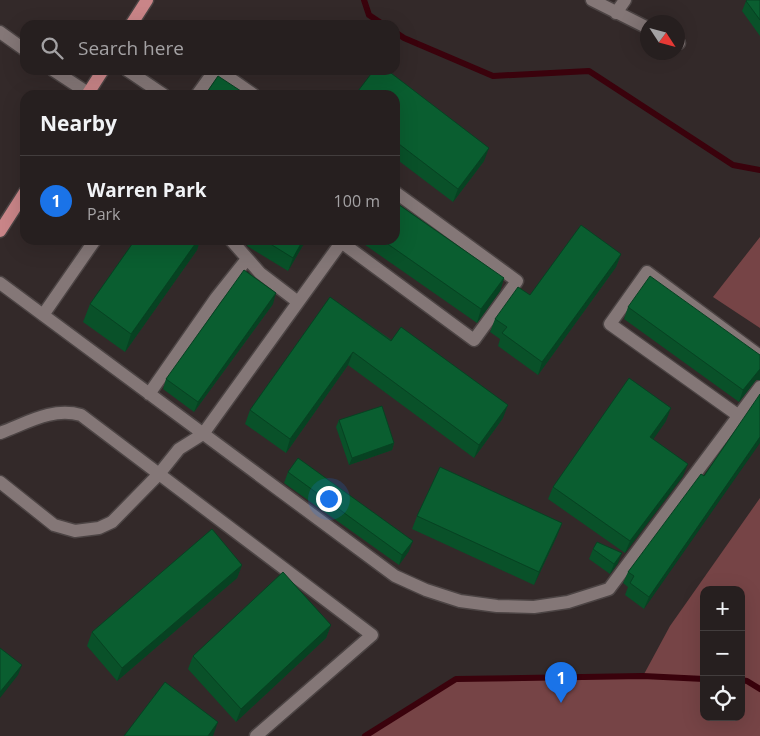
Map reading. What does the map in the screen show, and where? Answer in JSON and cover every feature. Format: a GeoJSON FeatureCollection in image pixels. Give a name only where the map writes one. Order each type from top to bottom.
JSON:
{"type":"FeatureCollection","features":[{"type":"Feature","properties":{"kind":"main road"},"geometry":{"type":"LineString","coordinates":[[135,20],[147,0]]}},
{"type":"Feature","properties":{"kind":"main road"},"geometry":{"type":"LineString","coordinates":[[90,90],[100,75]]}},
{"type":"Feature","properties":{"kind":"main road"},"geometry":{"type":"LineString","coordinates":[[0,231],[20,200]]}},
{"type":"Feature","properties":{"kind":"street"},"geometry":{"type":"LineString","coordinates":[[592,0],[640,24]]}},
{"type":"Feature","properties":{"kind":"street"},"geometry":{"type":"LineString","coordinates":[[616,13],[625,0]]}},
{"type":"Feature","properties":{"kind":"street"},"geometry":{"type":"LineString","coordinates":[[0,32],[20,46]]}},
{"type":"Feature","properties":{"kind":"street"},"geometry":{"type":"LineString","coordinates":[[60,75],[81,90]]}},
{"type":"Feature","properties":{"kind":"street"},"geometry":{"type":"LineString","coordinates":[[134,75],[156,90]]}},
{"type":"Feature","properties":{"kind":"street"},"geometry":{"type":"LineString","coordinates":[[201,90],[213,75]]}},
{"type":"Feature","properties":{"kind":"street"},"geometry":{"type":"LineString","coordinates":[[224,75],[247,90]]}},
{"type":"Feature","properties":{"kind":"street"},"geometry":{"type":"LineString","coordinates":[[347,245],[474,340],[517,281],[400,196]]}},
{"type":"Feature","properties":{"kind":"street"},"geometry":{"type":"LineString","coordinates":[[44,315],[93,245]]}},
{"type":"Feature","properties":{"kind":"street"},"geometry":{"type":"LineString","coordinates":[[235,245],[260,272],[298,302]]}},
{"type":"Feature","properties":{"kind":"street"},"geometry":{"type":"LineString","coordinates":[[0,482],[54,525],[75,531],[98,528],[112,522],[159,474],[180,449],[203,434],[339,245]]}},
{"type":"Feature","properties":{"kind":"street"},"geometry":{"type":"LineString","coordinates":[[149,394],[216,298],[247,259]]}},
{"type":"Feature","properties":{"kind":"street"},"geometry":{"type":"LineString","coordinates":[[739,416],[610,324],[647,272],[760,356]]}},
{"type":"Feature","properties":{"kind":"street"},"geometry":{"type":"LineString","coordinates":[[0,283],[395,576],[426,590],[460,600],[496,606],[534,606],[568,602],[609,589],[760,387]]}},
{"type":"Feature","properties":{"kind":"street"},"geometry":{"type":"LineString","coordinates":[[0,433],[53,413],[68,412],[81,415],[372,635],[256,736]]}},
{"type":"Feature","properties":{"kind":"shaded area"},"geometry":{"type":"Polygon","coordinates":[[[760,237],[760,328],[713,297],[760,237]]]}},
{"type":"Feature","properties":{"kind":"shaded area"},"geometry":{"type":"Polygon","coordinates":[[[760,498],[760,736],[365,736],[456,679],[643,676],[670,626],[760,498]]]}},
{"type":"Feature","properties":{"kind":"building"},"geometry":{"type":"Polygon","coordinates":[[[760,0],[760,20],[746,1],[760,0]]]}},
{"type":"Feature","properties":{"kind":"building"},"geometry":{"type":"Polygon","coordinates":[[[370,75],[394,75],[489,148],[458,189],[400,145],[400,90],[359,90],[370,75]]]}},
{"type":"Feature","properties":{"kind":"building"},"geometry":{"type":"Polygon","coordinates":[[[218,76],[239,90],[208,90],[218,76]]]}},
{"type":"Feature","properties":{"kind":"building"},"geometry":{"type":"Polygon","coordinates":[[[400,205],[504,278],[481,309],[389,245],[400,245],[400,205]]]}},
{"type":"Feature","properties":{"kind":"building"},"geometry":{"type":"Polygon","coordinates":[[[581,225],[621,254],[542,362],[502,333],[507,327],[495,319],[518,287],[530,295],[581,225]]]}},
{"type":"Feature","properties":{"kind":"building"},"geometry":{"type":"Polygon","coordinates":[[[131,245],[194,245],[131,334],[90,304],[131,245]]]}},
{"type":"Feature","properties":{"kind":"building"},"geometry":{"type":"Polygon","coordinates":[[[272,245],[300,245],[293,258],[272,245]]]}},
{"type":"Feature","properties":{"kind":"building"},"geometry":{"type":"Polygon","coordinates":[[[244,270],[276,293],[198,402],[166,379],[244,270]]]}},
{"type":"Feature","properties":{"kind":"building"},"geometry":{"type":"Polygon","coordinates":[[[650,276],[760,355],[760,369],[743,390],[628,307],[650,276]]]}},
{"type":"Feature","properties":{"kind":"building"},"geometry":{"type":"Polygon","coordinates":[[[330,297],[391,341],[401,327],[508,405],[479,445],[353,352],[290,439],[250,410],[330,297]]]}},
{"type":"Feature","properties":{"kind":"building"},"geometry":{"type":"Polygon","coordinates":[[[629,378],[671,408],[650,437],[688,464],[630,541],[553,487],[629,378]]]}},
{"type":"Feature","properties":{"kind":"building"},"geometry":{"type":"Polygon","coordinates":[[[760,394],[760,437],[649,597],[630,583],[634,576],[628,572],[701,474],[704,476],[760,394]]]}},
{"type":"Feature","properties":{"kind":"building"},"geometry":{"type":"Polygon","coordinates":[[[382,406],[394,443],[352,458],[339,420],[382,406]]]}},
{"type":"Feature","properties":{"kind":"building"},"geometry":{"type":"Polygon","coordinates":[[[298,458],[413,541],[402,555],[288,472],[298,458]]]}},
{"type":"Feature","properties":{"kind":"building"},"geometry":{"type":"Polygon","coordinates":[[[440,467],[562,523],[539,572],[417,516],[440,467]]]}},
{"type":"Feature","properties":{"kind":"building"},"geometry":{"type":"Polygon","coordinates":[[[212,529],[242,565],[122,668],[92,632],[212,529]]]}},
{"type":"Feature","properties":{"kind":"building"},"geometry":{"type":"Polygon","coordinates":[[[597,542],[622,553],[614,564],[593,549],[597,542]]]}},
{"type":"Feature","properties":{"kind":"building"},"geometry":{"type":"Polygon","coordinates":[[[283,572],[331,625],[241,709],[193,656],[283,572]]]}},
{"type":"Feature","properties":{"kind":"building"},"geometry":{"type":"Polygon","coordinates":[[[0,648],[22,665],[0,692],[0,648]]]}},
{"type":"Feature","properties":{"kind":"building"},"geometry":{"type":"Polygon","coordinates":[[[165,682],[218,722],[208,736],[124,736],[165,682]]]}},
{"type":"Feature","properties":{"kind":"waterway"},"geometry":{"type":"LineString","coordinates":[[364,0],[369,15],[376,20]]}},
{"type":"Feature","properties":{"kind":"waterway"},"geometry":{"type":"LineString","coordinates":[[400,35],[493,76],[589,71],[733,165],[760,170]]}},
{"type":"Feature","properties":{"kind":"waterway"},"geometry":{"type":"LineString","coordinates":[[365,736],[456,679],[643,676],[700,679]]}},
{"type":"Feature","properties":{"kind":"waterway"},"geometry":{"type":"LineString","coordinates":[[745,681],[760,689]]}},
{"type":"Feature","properties":{"kind":"place","name":"Warren Park"},"geometry":{"type":"Point","coordinates":[561,703]}}]}
